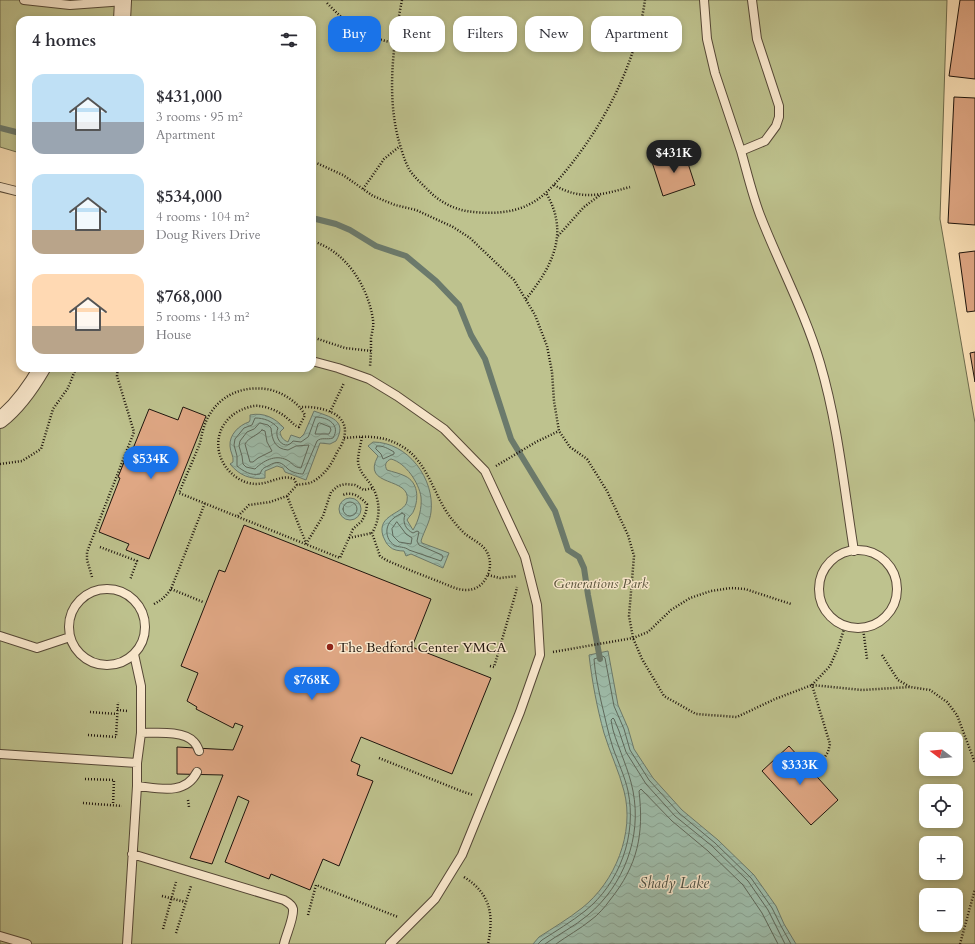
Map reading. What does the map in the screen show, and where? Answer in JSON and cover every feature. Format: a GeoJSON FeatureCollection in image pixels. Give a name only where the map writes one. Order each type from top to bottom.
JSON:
{"type":"FeatureCollection","features":[{"type":"Feature","properties":{"kind":"street"},"geometry":{"type":"LineString","coordinates":[[123,16],[125,1]]}},
{"type":"Feature","properties":{"kind":"street"},"geometry":{"type":"LineString","coordinates":[[0,420],[29,390],[40,372]]}},
{"type":"Feature","properties":{"kind":"lane"},"geometry":{"type":"LineString","coordinates":[[25,0],[70,5],[125,1]]}},
{"type":"Feature","properties":{"kind":"lane"},"geometry":{"type":"LineString","coordinates":[[704,0],[707,39],[715,73],[741,151],[759,213],[799,307],[828,392],[854,551]]}},
{"type":"Feature","properties":{"kind":"lane"},"geometry":{"type":"LineString","coordinates":[[741,151],[765,141],[776,126],[779,117],[779,106],[757,39],[752,0]]}},
{"type":"Feature","properties":{"kind":"lane"},"geometry":{"type":"LineString","coordinates":[[0,187],[16,191]]}},
{"type":"Feature","properties":{"kind":"lane"},"geometry":{"type":"LineString","coordinates":[[316,362],[338,368],[368,380],[397,396],[444,429],[485,471],[525,557],[537,605],[540,655],[520,712],[462,855],[435,899],[390,944]]}},
{"type":"Feature","properties":{"kind":"lane"},"geometry":{"type":"LineString","coordinates":[[854,551],[866,551],[878,556],[888,564],[894,575],[897,587],[895,600],[890,611],[881,621],[863,628],[844,626],[833,620],[825,610],[820,598],[819,585],[823,572],[830,562],[841,554],[854,551]]}},
{"type":"Feature","properties":{"kind":"lane"},"geometry":{"type":"LineString","coordinates":[[103,590],[116,591],[128,596],[137,605],[143,617],[144,630],[141,643],[134,654],[125,661],[115,664],[104,665],[93,663],[83,657],[75,648],[70,637],[69,624],[72,611],[80,601],[90,593],[103,590]]}},
{"type":"Feature","properties":{"kind":"lane"},"geometry":{"type":"LineString","coordinates":[[0,636],[37,648],[70,637]]}},
{"type":"Feature","properties":{"kind":"lane"},"geometry":{"type":"LineString","coordinates":[[127,944],[137,786],[137,763],[141,733],[141,686],[134,654]]}},
{"type":"Feature","properties":{"kind":"lane"},"geometry":{"type":"LineString","coordinates":[[141,733],[180,735],[187,737],[194,742],[199,751]]}},
{"type":"Feature","properties":{"kind":"lane"},"geometry":{"type":"LineString","coordinates":[[0,754],[137,763]]}},
{"type":"Feature","properties":{"kind":"lane"},"geometry":{"type":"LineString","coordinates":[[137,786],[174,789],[183,787],[190,782],[197,772]]}},
{"type":"Feature","properties":{"kind":"lane"},"geometry":{"type":"LineString","coordinates":[[132,854],[284,900],[289,903],[293,909],[292,919],[284,944]]}},
{"type":"Feature","properties":{"kind":"lane"},"geometry":{"type":"LineString","coordinates":[[0,936],[27,944]]}},
{"type":"Feature","properties":{"kind":"path"},"geometry":{"type":"LineString","coordinates":[[399,16],[402,0]]}},
{"type":"Feature","properties":{"kind":"path"},"geometry":{"type":"LineString","coordinates":[[394,52],[392,74],[394,120],[400,146],[409,168],[431,193],[460,210],[477,213],[494,213],[512,210],[528,205],[546,193],[574,161],[594,133],[622,80],[634,48],[645,0]]}},
{"type":"Feature","properties":{"kind":"path"},"geometry":{"type":"LineString","coordinates":[[327,3],[350,24],[364,34],[389,42]]}},
{"type":"Feature","properties":{"kind":"path"},"geometry":{"type":"LineString","coordinates":[[363,189],[384,159],[400,146]]}},
{"type":"Feature","properties":{"kind":"path"},"geometry":{"type":"LineString","coordinates":[[316,163],[343,175],[373,196],[395,205],[416,210],[454,227],[470,238],[514,280],[534,315],[547,346],[552,372],[554,401],[559,431],[570,447],[587,460],[607,491],[628,535],[634,556],[629,616],[634,638],[642,659],[664,696],[696,714],[737,717],[775,699],[812,685],[830,666],[838,648],[844,626]]}},
{"type":"Feature","properties":{"kind":"path"},"geometry":{"type":"LineString","coordinates":[[554,184],[562,190],[587,195],[600,195],[630,187]]}},
{"type":"Feature","properties":{"kind":"path"},"geometry":{"type":"LineString","coordinates":[[526,300],[548,269],[558,236],[556,218],[552,204],[546,193]]}},
{"type":"Feature","properties":{"kind":"path"},"geometry":{"type":"LineString","coordinates":[[558,236],[584,207],[600,195]]}},
{"type":"Feature","properties":{"kind":"path"},"geometry":{"type":"LineString","coordinates":[[316,243],[349,264],[363,286],[370,306],[373,321],[372,351],[368,380]]}},
{"type":"Feature","properties":{"kind":"path"},"geometry":{"type":"LineString","coordinates":[[316,338],[345,348],[372,351]]}},
{"type":"Feature","properties":{"kind":"path"},"geometry":{"type":"LineString","coordinates":[[0,464],[22,461],[41,449],[53,409],[68,388],[74,372]]}},
{"type":"Feature","properties":{"kind":"path"},"geometry":{"type":"LineString","coordinates":[[92,577],[87,560],[87,552],[134,432],[117,376],[118,372]]}},
{"type":"Feature","properties":{"kind":"path"},"geometry":{"type":"LineString","coordinates":[[330,412],[344,383]]}},
{"type":"Feature","properties":{"kind":"path"},"geometry":{"type":"LineString","coordinates":[[297,485],[294,479],[288,476],[260,484],[250,484],[229,472],[221,461],[218,448],[220,433],[226,422],[234,413],[246,408],[259,406],[274,410],[287,418],[294,426],[299,427],[305,415],[300,406],[278,392],[268,389],[255,388],[241,390],[228,395],[217,404],[209,414],[203,429],[199,446],[178,493],[340,558],[353,528],[362,521],[366,512],[367,504],[361,498],[353,494],[343,494]]}},
{"type":"Feature","properties":{"kind":"path"},"geometry":{"type":"LineString","coordinates":[[238,516],[249,505],[270,502],[287,496],[297,485],[311,483],[323,474],[335,457],[344,438],[345,427],[340,417],[312,406],[300,406]]}},
{"type":"Feature","properties":{"kind":"path"},"geometry":{"type":"LineString","coordinates":[[499,464],[536,442],[559,431]]}},
{"type":"Feature","properties":{"kind":"path"},"geometry":{"type":"LineString","coordinates":[[344,438],[362,436],[379,437],[391,440],[412,453],[421,464],[448,513],[464,533],[487,551],[490,559],[488,575],[480,586],[473,589],[460,589],[386,560],[380,556],[372,533]]}},
{"type":"Feature","properties":{"kind":"path"},"geometry":{"type":"LineString","coordinates":[[349,538],[372,533],[376,527],[378,516],[378,504],[374,488],[364,476],[358,462],[362,436]]}},
{"type":"Feature","properties":{"kind":"path"},"geometry":{"type":"LineString","coordinates":[[306,544],[323,516],[331,492],[338,486],[345,484],[355,485],[364,490],[374,488]]}},
{"type":"Feature","properties":{"kind":"path"},"geometry":{"type":"LineString","coordinates":[[287,496],[306,544]]}},
{"type":"Feature","properties":{"kind":"path"},"geometry":{"type":"LineString","coordinates":[[154,604],[167,596],[171,589],[205,503]]}},
{"type":"Feature","properties":{"kind":"path"},"geometry":{"type":"LineString","coordinates":[[100,547],[136,561],[130,580]]}},
{"type":"Feature","properties":{"kind":"path"},"geometry":{"type":"LineString","coordinates":[[488,575],[500,578],[510,578]]}},
{"type":"Feature","properties":{"kind":"path"},"geometry":{"type":"LineString","coordinates":[[490,666],[494,667],[517,584]]}},
{"type":"Feature","properties":{"kind":"path"},"geometry":{"type":"LineString","coordinates":[[540,655],[634,638],[648,632],[671,610],[690,598],[711,590],[731,588],[745,590],[791,604]]}},
{"type":"Feature","properties":{"kind":"path"},"geometry":{"type":"LineString","coordinates":[[171,589],[203,602]]}},
{"type":"Feature","properties":{"kind":"path"},"geometry":{"type":"LineString","coordinates":[[863,628],[867,660]]}},
{"type":"Feature","properties":{"kind":"path"},"geometry":{"type":"LineString","coordinates":[[882,656],[898,680],[910,687]]}},
{"type":"Feature","properties":{"kind":"path"},"geometry":{"type":"LineString","coordinates":[[812,685],[862,690],[910,687],[930,690],[947,702],[957,715],[975,763]]}},
{"type":"Feature","properties":{"kind":"path"},"geometry":{"type":"LineString","coordinates":[[812,685],[830,744],[828,752],[814,774]]}},
{"type":"Feature","properties":{"kind":"path"},"geometry":{"type":"LineString","coordinates":[[88,735],[116,737],[118,702]]}},
{"type":"Feature","properties":{"kind":"path"},"geometry":{"type":"LineString","coordinates":[[117,710],[131,711]]}},
{"type":"Feature","properties":{"kind":"path"},"geometry":{"type":"LineString","coordinates":[[90,712],[117,714]]}},
{"type":"Feature","properties":{"kind":"path"},"geometry":{"type":"LineString","coordinates":[[379,758],[461,791],[485,798]]}},
{"type":"Feature","properties":{"kind":"path"},"geometry":{"type":"LineString","coordinates":[[85,779],[114,780],[113,805]]}},
{"type":"Feature","properties":{"kind":"path"},"geometry":{"type":"LineString","coordinates":[[188,800],[189,807]]}},
{"type":"Feature","properties":{"kind":"path"},"geometry":{"type":"LineString","coordinates":[[84,803],[126,806]]}},
{"type":"Feature","properties":{"kind":"path"},"geometry":{"type":"LineString","coordinates":[[163,929],[180,868]]}},
{"type":"Feature","properties":{"kind":"path"},"geometry":{"type":"LineString","coordinates":[[453,870],[471,882],[484,897],[490,911],[491,926],[488,944]]}},
{"type":"Feature","properties":{"kind":"path"},"geometry":{"type":"LineString","coordinates":[[176,933],[191,885]]}},
{"type":"Feature","properties":{"kind":"path"},"geometry":{"type":"LineString","coordinates":[[308,916],[316,885],[411,923]]}},
{"type":"Feature","properties":{"kind":"path"},"geometry":{"type":"LineString","coordinates":[[960,944],[975,889]]}},
{"type":"Feature","properties":{"kind":"path"},"geometry":{"type":"LineString","coordinates":[[162,896],[186,902]]}},
{"type":"Feature","properties":{"kind":"green space","name":"Generations Park"},"geometry":{"type":"Polygon","coordinates":[[[0,0],[947,0],[940,219],[975,423],[975,944],[0,944],[0,420],[39,372],[316,372],[316,16],[16,16],[16,152],[0,147],[0,0]]]}},
{"type":"Feature","properties":{"kind":"water"},"geometry":{"type":"Polygon","coordinates":[[[314,411],[336,420],[340,428],[336,441],[330,444],[320,443],[306,480],[285,472],[283,468],[277,466],[265,471],[265,478],[254,478],[241,474],[230,464],[233,462],[230,448],[231,438],[238,428],[249,422],[250,415],[265,415],[277,421],[284,428],[280,432],[282,437],[288,442],[291,435],[300,438],[304,434],[314,411]]]}},
{"type":"Feature","properties":{"kind":"water"},"geometry":{"type":"Polygon","coordinates":[[[373,442],[386,444],[397,448],[408,455],[424,475],[429,487],[431,512],[421,541],[422,543],[449,553],[443,568],[411,554],[406,556],[404,551],[393,549],[387,543],[383,536],[382,529],[384,523],[405,505],[407,501],[406,493],[402,488],[381,478],[376,473],[374,466],[378,456],[368,446],[373,442]],[[391,459],[386,463],[386,468],[387,470],[405,476],[413,482],[415,486],[417,496],[416,505],[413,513],[407,520],[413,530],[420,514],[420,492],[411,474],[397,461],[391,459]]]}},
{"type":"Feature","properties":{"kind":"water"},"geometry":{"type":"Polygon","coordinates":[[[350,498],[358,501],[361,509],[358,517],[350,520],[342,517],[339,509],[342,501],[350,498]]]}},
{"type":"Feature","properties":{"kind":"water","name":"Shady Lake"},"geometry":{"type":"Polygon","coordinates":[[[608,651],[618,705],[628,728],[634,749],[653,778],[682,810],[718,840],[754,875],[776,906],[784,924],[796,944],[533,944],[539,937],[577,912],[594,897],[613,871],[620,856],[627,823],[627,807],[620,776],[601,724],[589,655],[608,651]]]}},
{"type":"Feature","properties":{"kind":"building"},"geometry":{"type":"Polygon","coordinates":[[[960,0],[975,0],[975,79],[949,76],[960,0]]]}},
{"type":"Feature","properties":{"kind":"building"},"geometry":{"type":"Polygon","coordinates":[[[954,97],[975,98],[975,225],[948,223],[954,97]]]}},
{"type":"Feature","properties":{"kind":"building"},"geometry":{"type":"Polygon","coordinates":[[[684,151],[695,185],[663,196],[652,162],[684,151]]]}},
{"type":"Feature","properties":{"kind":"building"},"geometry":{"type":"Polygon","coordinates":[[[975,251],[975,311],[967,312],[959,253],[975,251]]]}},
{"type":"Feature","properties":{"kind":"building"},"geometry":{"type":"Polygon","coordinates":[[[975,352],[975,382],[970,353],[975,352]]]}},
{"type":"Feature","properties":{"kind":"building"},"geometry":{"type":"Polygon","coordinates":[[[183,407],[206,416],[149,559],[126,550],[129,544],[99,532],[120,478],[118,477],[127,455],[130,456],[149,409],[178,420],[183,407]]]}},
{"type":"Feature","properties":{"kind":"building"},"geometry":{"type":"Polygon","coordinates":[[[244,525],[431,599],[412,647],[491,678],[452,774],[361,737],[351,761],[360,765],[357,775],[373,781],[339,866],[323,859],[310,890],[271,874],[269,879],[225,862],[249,801],[238,796],[212,864],[190,858],[223,775],[177,774],[177,747],[233,750],[243,726],[235,723],[233,728],[196,709],[197,707],[187,701],[198,673],[181,666],[219,570],[225,572],[244,525]]]}},
{"type":"Feature","properties":{"kind":"building"},"geometry":{"type":"Polygon","coordinates":[[[789,746],[838,800],[811,825],[762,771],[789,746]]]}},
{"type":"Feature","properties":{"kind":"waterway"},"geometry":{"type":"LineString","coordinates":[[0,128],[16,132]]}},
{"type":"Feature","properties":{"kind":"waterway"},"geometry":{"type":"LineString","coordinates":[[316,219],[336,224],[350,230],[376,246],[406,256],[436,281],[459,305],[471,335],[485,359],[511,439],[555,511],[568,550],[579,557],[584,568],[600,659]]}},
{"type":"Feature","properties":{"kind":"place","name":"The Bedford Center YMCA"},"geometry":{"type":"Point","coordinates":[330,647]}}]}
